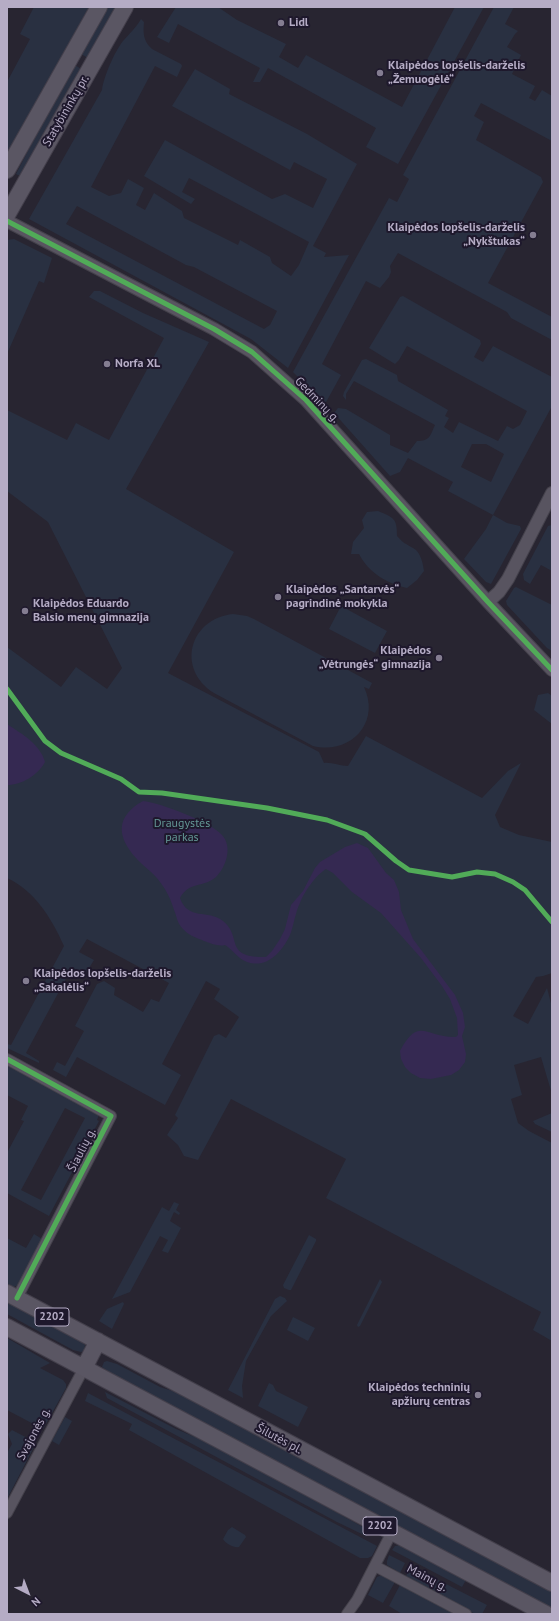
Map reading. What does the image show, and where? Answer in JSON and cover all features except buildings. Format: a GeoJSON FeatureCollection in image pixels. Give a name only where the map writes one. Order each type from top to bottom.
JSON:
{"type":"FeatureCollection","features":[{"type":"Feature","properties":{"kind":"main road","name":"Statybininkų pr."},"geometry":{"type":"LineString","coordinates":[[7,170],[99,7]]}},
{"type":"Feature","properties":{"kind":"main road","name":"Statybininkų pr."},"geometry":{"type":"LineString","coordinates":[[7,215],[125,7]]}},
{"type":"Feature","properties":{"kind":"main road"},"geometry":{"type":"LineString","coordinates":[[74,51],[81,61],[89,63],[93,62]]}},
{"type":"Feature","properties":{"kind":"main road","name":"Šilutės pl."},"geometry":{"type":"LineString","coordinates":[[12,1296],[552,1583]]}},
{"type":"Feature","properties":{"kind":"main road","name":"2202"},"geometry":{"type":"LineString","coordinates":[[7,1327],[546,1614]]}},
{"type":"Feature","properties":{"kind":"main road"},"geometry":{"type":"LineString","coordinates":[[84,1368],[98,1342]]}},
{"type":"Feature","properties":{"kind":"street","name":"Gedminų g."},"geometry":{"type":"LineString","coordinates":[[7,221],[214,329],[252,352],[306,400],[488,602],[552,670]]}},
{"type":"Feature","properties":{"kind":"street"},"geometry":{"type":"LineString","coordinates":[[488,602],[499,592],[508,578],[552,494]]}},
{"type":"Feature","properties":{"kind":"street","name":"Šiaulių g."},"geometry":{"type":"LineString","coordinates":[[7,1059],[111,1116],[12,1296]]}},
{"type":"Feature","properties":{"kind":"street","name":"Svajonės g."},"geometry":{"type":"LineString","coordinates":[[7,1513],[84,1368]]}},
{"type":"Feature","properties":{"kind":"street"},"geometry":{"type":"LineString","coordinates":[[347,1614],[357,1600],[392,1532]]}},
{"type":"Feature","properties":{"kind":"street","name":"Mainų g."},"geometry":{"type":"LineString","coordinates":[[375,1566],[466,1614]]}},
{"type":"Feature","properties":{"kind":"green space"},"geometry":{"type":"Polygon","coordinates":[[[34,7],[89,7],[7,157],[7,82],[30,39],[20,34],[34,7]]]}},
{"type":"Feature","properties":{"kind":"green space"},"geometry":{"type":"Polygon","coordinates":[[[106,7],[119,7],[88,58],[81,54],[106,7]]]}},
{"type":"Feature","properties":{"kind":"green space"},"geometry":{"type":"Polygon","coordinates":[[[176,7],[218,7],[237,20],[286,44],[279,57],[298,68],[306,55],[402,107],[455,7],[484,7],[398,164],[366,147],[376,128],[268,68],[260,82],[253,82],[260,68],[178,24],[169,43],[157,37],[176,7]]]}},
{"type":"Feature","properties":{"kind":"green space"},"geometry":{"type":"Polygon","coordinates":[[[494,7],[514,7],[505,24],[518,31],[507,47],[521,55],[512,74],[535,86],[529,98],[535,101],[542,90],[552,96],[552,141],[481,103],[474,116],[484,122],[476,140],[541,177],[543,182],[488,283],[552,317],[552,340],[511,318],[507,312],[398,253],[390,266],[391,272],[389,277],[380,288],[366,281],[322,364],[341,375],[325,404],[293,372],[389,198],[397,202],[409,179],[403,175],[494,7]]]}},
{"type":"Feature","properties":{"kind":"green space"},"geometry":{"type":"Polygon","coordinates":[[[141,19],[144,22],[144,37],[149,46],[182,66],[177,77],[155,66],[91,187],[109,196],[121,193],[128,179],[144,188],[136,205],[145,210],[154,193],[182,211],[184,218],[238,245],[240,240],[270,257],[272,263],[291,276],[299,265],[309,242],[189,178],[182,192],[195,199],[191,204],[144,176],[165,140],[272,199],[285,194],[313,208],[327,179],[294,162],[290,170],[172,106],[195,69],[230,89],[229,94],[307,134],[357,164],[313,246],[326,253],[324,257],[349,255],[288,368],[251,339],[29,219],[102,90],[107,72],[116,52],[141,19]],[[77,206],[66,224],[264,329],[270,325],[277,311],[194,267],[186,265],[77,206]]]}},
{"type":"Feature","properties":{"kind":"green space"},"geometry":{"type":"Polygon","coordinates":[[[75,65],[81,69],[22,177],[16,174],[71,68],[75,65]]]}},
{"type":"Feature","properties":{"kind":"green space"},"geometry":{"type":"Polygon","coordinates":[[[14,239],[52,258],[44,283],[39,281],[7,354],[7,240],[14,239]]]}},
{"type":"Feature","properties":{"kind":"green space","name":"Draugystės parkas"},"geometry":{"type":"Polygon","coordinates":[[[94,291],[100,291],[143,313],[209,342],[126,489],[234,552],[168,673],[319,752],[324,763],[348,766],[366,736],[482,798],[508,771],[521,763],[495,815],[500,827],[519,835],[552,842],[552,973],[536,977],[513,1016],[528,1024],[547,988],[552,1007],[552,1094],[541,1057],[514,1065],[522,1095],[511,1099],[518,1123],[529,1131],[552,1143],[552,1341],[533,1330],[541,1312],[326,1198],[346,1159],[231,1099],[198,1160],[184,1156],[178,1145],[167,1135],[178,1118],[175,1115],[214,1036],[219,1034],[226,1038],[239,1017],[214,999],[220,989],[206,981],[162,1064],[181,1075],[165,1105],[77,1057],[66,1077],[53,1070],[57,1062],[65,1066],[84,1031],[75,1026],[97,984],[104,981],[115,988],[114,995],[143,1012],[151,999],[159,1002],[169,983],[87,939],[79,952],[94,960],[83,978],[70,971],[26,1053],[39,1061],[39,1063],[7,1048],[7,1044],[11,1045],[64,946],[42,907],[26,890],[7,878],[7,647],[61,687],[76,667],[107,689],[122,668],[48,522],[7,491],[7,410],[67,440],[76,423],[109,440],[164,338],[89,297],[94,291]]]}},
{"type":"Feature","properties":{"kind":"green space"},"geometry":{"type":"Polygon","coordinates":[[[403,296],[480,340],[481,344],[474,357],[483,362],[493,346],[552,377],[552,406],[493,515],[448,491],[453,482],[408,458],[400,472],[390,476],[334,413],[338,408],[346,409],[390,435],[390,445],[408,453],[417,441],[425,440],[431,435],[435,425],[354,381],[346,394],[346,400],[343,396],[344,392],[362,360],[366,359],[397,375],[398,381],[448,410],[445,416],[449,418],[444,427],[453,433],[459,422],[498,441],[507,426],[513,429],[520,425],[527,411],[407,346],[395,364],[369,348],[400,297],[403,296]],[[472,444],[461,467],[491,482],[504,454],[486,444],[472,444]]]}},
{"type":"Feature","properties":{"kind":"green space"},"geometry":{"type":"Polygon","coordinates":[[[378,511],[394,519],[397,536],[403,542],[416,550],[421,558],[424,571],[417,580],[407,588],[385,580],[368,567],[359,554],[351,554],[353,542],[364,528],[362,520],[367,512],[378,511]]]}},
{"type":"Feature","properties":{"kind":"green space"},"geometry":{"type":"Polygon","coordinates":[[[493,515],[507,523],[520,526],[521,529],[491,584],[486,582],[464,559],[486,529],[493,515]]]}},
{"type":"Feature","properties":{"kind":"green space"},"geometry":{"type":"Polygon","coordinates":[[[552,525],[552,571],[541,565],[530,584],[524,580],[523,574],[548,526],[552,525]]]}},
{"type":"Feature","properties":{"kind":"green space"},"geometry":{"type":"Polygon","coordinates":[[[516,587],[552,605],[552,651],[547,648],[507,605],[506,601],[516,587]]]}},
{"type":"Feature","properties":{"kind":"green space"},"geometry":{"type":"Polygon","coordinates":[[[341,606],[387,631],[375,653],[329,629],[341,606]]]}},
{"type":"Feature","properties":{"kind":"green space"},"geometry":{"type":"Polygon","coordinates":[[[233,614],[247,616],[254,619],[372,683],[369,689],[364,687],[368,700],[368,713],[365,724],[359,733],[350,741],[339,746],[327,748],[313,746],[214,693],[202,683],[195,671],[192,659],[193,646],[198,635],[206,625],[218,618],[233,614]]]}},
{"type":"Feature","properties":{"kind":"green space"},"geometry":{"type":"Polygon","coordinates":[[[548,693],[552,696],[552,724],[534,710],[538,695],[548,693]]]}},
{"type":"Feature","properties":{"kind":"green space"},"geometry":{"type":"Polygon","coordinates":[[[7,1063],[99,1115],[97,1120],[99,1121],[49,1216],[7,1193],[7,1150],[8,1151],[24,1121],[21,1120],[28,1106],[7,1095],[7,1063]],[[65,1108],[21,1190],[41,1200],[85,1118],[65,1108]]]}},
{"type":"Feature","properties":{"kind":"green space"},"geometry":{"type":"Polygon","coordinates":[[[552,1113],[552,1132],[535,1124],[533,1121],[552,1113]]]}},
{"type":"Feature","properties":{"kind":"green space"},"geometry":{"type":"Polygon","coordinates":[[[174,1202],[179,1204],[176,1210],[180,1213],[179,1215],[174,1212],[170,1221],[181,1228],[168,1253],[162,1251],[168,1240],[160,1236],[130,1292],[112,1299],[162,1207],[169,1211],[174,1202]]]}},
{"type":"Feature","properties":{"kind":"green space"},"geometry":{"type":"Polygon","coordinates":[[[34,1234],[42,1239],[18,1285],[14,1287],[7,1284],[7,1238],[26,1248],[34,1234]]]}},
{"type":"Feature","properties":{"kind":"green space"},"geometry":{"type":"Polygon","coordinates":[[[309,1235],[316,1239],[316,1241],[291,1290],[284,1288],[283,1285],[309,1235]]]}},
{"type":"Feature","properties":{"kind":"green space"},"geometry":{"type":"Polygon","coordinates":[[[380,1279],[382,1282],[360,1326],[358,1327],[357,1325],[380,1279]]]}},
{"type":"Feature","properties":{"kind":"green space"},"geometry":{"type":"Polygon","coordinates":[[[280,1296],[285,1298],[287,1301],[271,1316],[246,1361],[242,1386],[243,1398],[228,1390],[275,1299],[280,1296]]]}},
{"type":"Feature","properties":{"kind":"green space"},"geometry":{"type":"Polygon","coordinates":[[[7,1301],[81,1341],[85,1345],[84,1351],[81,1352],[73,1350],[7,1314],[7,1301]]]}},
{"type":"Feature","properties":{"kind":"green space"},"geometry":{"type":"Polygon","coordinates":[[[123,1302],[124,1304],[112,1329],[99,1321],[107,1309],[123,1302]]]}},
{"type":"Feature","properties":{"kind":"green space"},"geometry":{"type":"Polygon","coordinates":[[[293,1317],[315,1328],[308,1341],[287,1330],[293,1317]]]}},
{"type":"Feature","properties":{"kind":"green space"},"geometry":{"type":"Polygon","coordinates":[[[7,1338],[50,1363],[40,1368],[63,1380],[66,1384],[66,1388],[43,1429],[7,1410],[7,1338]]]}},
{"type":"Feature","properties":{"kind":"green space"},"geometry":{"type":"Polygon","coordinates":[[[107,1361],[117,1364],[160,1387],[179,1393],[552,1591],[552,1609],[112,1374],[102,1367],[104,1362],[107,1361]]]}},
{"type":"Feature","properties":{"kind":"green space"},"geometry":{"type":"Polygon","coordinates":[[[269,1383],[273,1385],[276,1391],[308,1407],[298,1427],[258,1406],[269,1383]]]}},
{"type":"Feature","properties":{"kind":"green space"},"geometry":{"type":"Polygon","coordinates":[[[105,1392],[176,1429],[214,1445],[372,1532],[366,1536],[337,1522],[107,1398],[105,1392]]]}},
{"type":"Feature","properties":{"kind":"green space"},"geometry":{"type":"Polygon","coordinates":[[[88,1393],[377,1546],[372,1556],[368,1558],[360,1558],[129,1430],[132,1424],[85,1401],[88,1393]]]}},
{"type":"Feature","properties":{"kind":"green space"},"geometry":{"type":"Polygon","coordinates":[[[65,1417],[72,1421],[59,1445],[52,1441],[65,1417]]]}},
{"type":"Feature","properties":{"kind":"green space"},"geometry":{"type":"Polygon","coordinates":[[[12,1430],[35,1442],[35,1445],[7,1499],[7,1453],[12,1444],[8,1434],[12,1430]]]}},
{"type":"Feature","properties":{"kind":"green space"},"geometry":{"type":"Polygon","coordinates":[[[232,1527],[246,1537],[239,1547],[230,1545],[223,1539],[228,1530],[232,1527]]]}},
{"type":"Feature","properties":{"kind":"green space"},"geometry":{"type":"Polygon","coordinates":[[[401,1545],[466,1580],[462,1587],[392,1550],[395,1546],[401,1545]]]}},
{"type":"Feature","properties":{"kind":"green space"},"geometry":{"type":"Polygon","coordinates":[[[389,1555],[405,1563],[400,1573],[387,1565],[389,1555]]]}},
{"type":"Feature","properties":{"kind":"green space"},"geometry":{"type":"Polygon","coordinates":[[[411,1566],[487,1605],[482,1614],[475,1614],[406,1576],[411,1566]]]}},
{"type":"Feature","properties":{"kind":"green space"},"geometry":{"type":"Polygon","coordinates":[[[382,1575],[395,1582],[383,1603],[368,1595],[377,1577],[382,1575]]]}},
{"type":"Feature","properties":{"kind":"green space"},"geometry":{"type":"Polygon","coordinates":[[[400,1585],[455,1614],[402,1614],[389,1606],[400,1585]]]}},
{"type":"Feature","properties":{"kind":"shaded area"},"geometry":{"type":"Polygon","coordinates":[[[7,724],[35,745],[43,756],[45,762],[34,775],[13,785],[7,785],[7,724]]]}},
{"type":"Feature","properties":{"kind":"shaded area"},"geometry":{"type":"Polygon","coordinates":[[[143,801],[161,805],[197,819],[208,824],[222,835],[228,851],[220,873],[207,883],[188,889],[180,898],[188,910],[223,921],[229,927],[239,950],[244,954],[253,956],[266,957],[272,951],[285,929],[291,905],[303,891],[315,868],[320,862],[345,847],[357,843],[368,848],[386,873],[394,880],[399,892],[401,910],[413,939],[455,995],[463,1013],[465,1027],[462,1036],[466,1054],[465,1062],[459,1070],[451,1075],[431,1079],[420,1078],[411,1073],[405,1067],[401,1059],[400,1051],[413,1034],[418,1031],[424,1031],[446,1036],[456,1037],[458,1035],[457,1018],[450,999],[421,958],[381,913],[352,892],[333,873],[326,869],[314,879],[304,894],[298,907],[287,941],[273,958],[267,961],[254,964],[247,962],[241,959],[225,945],[217,945],[204,941],[185,931],[178,922],[165,889],[158,879],[129,850],[122,834],[124,820],[128,813],[143,801]]]}},
{"type":"Feature","properties":{"kind":"cycle path"},"geometry":{"type":"LineString","coordinates":[[7,221],[214,329],[252,352],[306,400],[488,602],[552,670]]}},
{"type":"Feature","properties":{"kind":"cycle path"},"geometry":{"type":"LineString","coordinates":[[7,689],[45,741],[61,753],[121,779],[139,792],[162,793],[267,808],[327,820],[365,834],[396,861],[409,870],[452,877],[477,872],[495,874],[513,882],[525,890],[552,922]]}},
{"type":"Feature","properties":{"kind":"cycle path"},"geometry":{"type":"LineString","coordinates":[[7,1059],[111,1116],[17,1298]]}},
{"type":"Feature","properties":{"kind":"place","name":"Lidl"},"geometry":{"type":"Point","coordinates":[281,23]}},
{"type":"Feature","properties":{"kind":"place","name":"Klaipėdos lopšelis-darželis „Žemuogėlė“"},"geometry":{"type":"Point","coordinates":[380,73]}},
{"type":"Feature","properties":{"kind":"place","name":"Klaipėdos lopšelis-darželis „Nykštukas“"},"geometry":{"type":"Point","coordinates":[533,235]}},
{"type":"Feature","properties":{"kind":"place","name":"Norfa XL"},"geometry":{"type":"Point","coordinates":[107,364]}},
{"type":"Feature","properties":{"kind":"place","name":"Klaipėdos „Santarvės“ pagrindinė mokykla"},"geometry":{"type":"Point","coordinates":[278,597]}},
{"type":"Feature","properties":{"kind":"place","name":"Klaipėdos Eduardo Balsio menų gimnazija"},"geometry":{"type":"Point","coordinates":[25,611]}},
{"type":"Feature","properties":{"kind":"place","name":"Klaipėdos „Vėtrungės“ gimnazija"},"geometry":{"type":"Point","coordinates":[439,658]}},
{"type":"Feature","properties":{"kind":"place","name":"Klaipėdos lopšelis-darželis „Sakalėlis“"},"geometry":{"type":"Point","coordinates":[26,981]}},
{"type":"Feature","properties":{"kind":"place","name":"Klaipėdos techninių apžiurų centras"},"geometry":{"type":"Point","coordinates":[478,1395]}}]}
